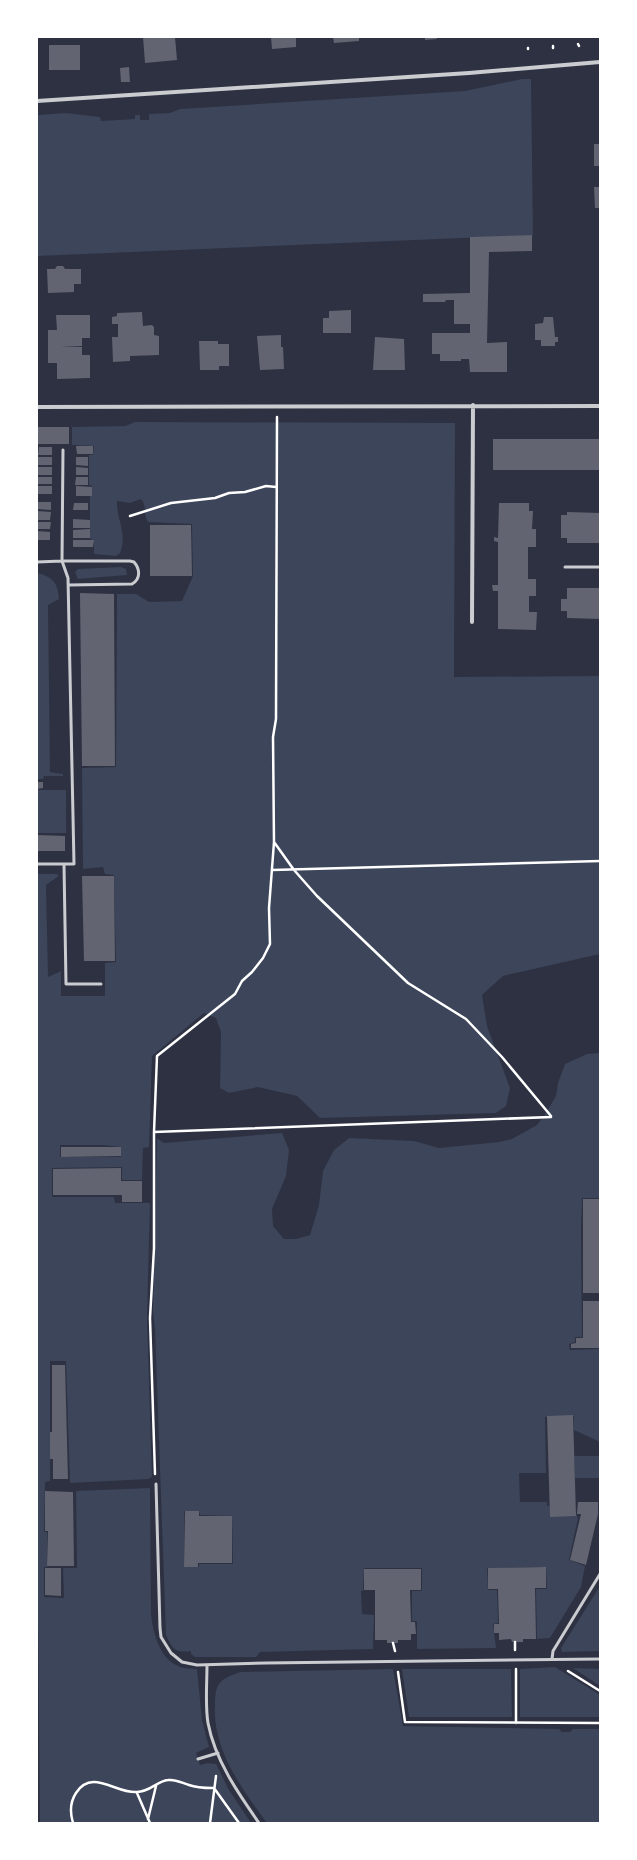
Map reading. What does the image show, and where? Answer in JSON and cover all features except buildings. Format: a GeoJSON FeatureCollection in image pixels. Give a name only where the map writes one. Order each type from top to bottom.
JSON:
{"type":"FeatureCollection","features":[{"type":"Feature","properties":{"kind":"street"},"geometry":{"type":"LineString","coordinates":[[37,101],[469,73],[600,62]]}},
{"type":"Feature","properties":{"kind":"street"},"geometry":{"type":"LineString","coordinates":[[472,622],[473,405]]}},
{"type":"Feature","properties":{"kind":"street"},"geometry":{"type":"LineString","coordinates":[[37,407],[473,405],[600,406]]}},
{"type":"Feature","properties":{"kind":"lane"},"geometry":{"type":"LineString","coordinates":[[37,864],[74,864],[69,585],[62,561],[63,450]]}},
{"type":"Feature","properties":{"kind":"lane"},"geometry":{"type":"LineString","coordinates":[[37,562],[130,561],[134,562],[139,572],[137,580],[132,584],[69,585]]}},
{"type":"Feature","properties":{"kind":"lane"},"geometry":{"type":"LineString","coordinates":[[565,567],[600,567]]}},
{"type":"Feature","properties":{"kind":"lane"},"geometry":{"type":"LineString","coordinates":[[64,865],[66,984],[101,984]]}},
{"type":"Feature","properties":{"kind":"lane"},"geometry":{"type":"LineString","coordinates":[[156,1484],[161,1637],[166,1647],[176,1658],[190,1664],[207,1665],[600,1659]]}},
{"type":"Feature","properties":{"kind":"lane"},"geometry":{"type":"LineString","coordinates":[[552,1660],[553,1652],[600,1574]]}},
{"type":"Feature","properties":{"kind":"lane"},"geometry":{"type":"LineString","coordinates":[[207,1665],[208,1718],[218,1753],[233,1785],[259,1823]]}},
{"type":"Feature","properties":{"kind":"lane"},"geometry":{"type":"LineString","coordinates":[[198,1759],[218,1753]]}},
{"type":"Feature","properties":{"kind":"path"},"geometry":{"type":"LineString","coordinates":[[156,1484],[150,1318],[154,1248],[154,1132],[157,1056],[235,994],[242,981],[252,972],[263,958],[270,944],[269,908],[274,842],[273,737],[276,719],[277,407]]}},
{"type":"Feature","properties":{"kind":"path"},"geometry":{"type":"LineString","coordinates":[[130,516],[171,503],[215,498],[230,493],[245,492],[266,486],[276,488]]}},
{"type":"Feature","properties":{"kind":"path"},"geometry":{"type":"LineString","coordinates":[[154,1132],[551,1117],[502,1057],[466,1019],[408,983],[317,896],[294,870],[274,842]]}},
{"type":"Feature","properties":{"kind":"path"},"geometry":{"type":"LineString","coordinates":[[272,870],[600,861]]}},
{"type":"Feature","properties":{"kind":"path"},"geometry":{"type":"LineString","coordinates":[[515,1642],[516,1723]]}},
{"type":"Feature","properties":{"kind":"path"},"geometry":{"type":"LineString","coordinates":[[393,1643],[397,1661],[405,1722],[600,1723]]}},
{"type":"Feature","properties":{"kind":"path"},"geometry":{"type":"LineString","coordinates":[[560,1659],[561,1666],[600,1691]]}},
{"type":"Feature","properties":{"kind":"path"},"geometry":{"type":"LineString","coordinates":[[73,1823],[71,1809],[72,1801],[79,1789],[88,1783],[99,1781],[123,1790],[137,1793],[144,1792],[156,1786],[160,1782],[175,1780],[197,1788],[213,1788]]}},
{"type":"Feature","properties":{"kind":"path"},"geometry":{"type":"LineString","coordinates":[[148,1819],[156,1786]]}},
{"type":"Feature","properties":{"kind":"path"},"geometry":{"type":"LineString","coordinates":[[210,1823],[213,1788]]}},
{"type":"Feature","properties":{"kind":"path"},"geometry":{"type":"LineString","coordinates":[[213,1788],[239,1823]]}},
{"type":"Feature","properties":{"kind":"path"},"geometry":{"type":"LineString","coordinates":[[137,1793],[150,1823]]}},
{"type":"Feature","properties":{"kind":"shaded area"},"geometry":{"type":"Polygon","coordinates":[[[522,79],[531,79],[533,235],[37,256],[37,117],[39,115],[66,113],[100,117],[101,121],[135,119],[135,115],[140,115],[140,120],[149,120],[149,114],[170,113],[180,109],[465,91],[522,79]]]}},
{"type":"Feature","properties":{"kind":"shaded area"},"geometry":{"type":"Polygon","coordinates":[[[135,422],[455,423],[454,677],[600,676],[600,954],[503,976],[482,995],[487,1026],[510,1088],[506,1106],[496,1113],[320,1118],[297,1096],[258,1087],[229,1093],[220,1088],[221,1032],[216,1018],[204,1013],[152,1056],[149,1147],[143,1148],[142,1180],[122,1180],[122,1167],[52,1168],[52,1197],[114,1197],[115,1203],[150,1203],[147,1318],[152,1477],[148,1479],[70,1483],[66,1361],[50,1361],[50,1481],[45,1482],[44,1532],[47,1532],[47,1567],[44,1567],[44,1597],[64,1598],[63,1568],[77,1568],[76,1491],[150,1488],[151,1614],[155,1636],[162,1651],[171,1662],[182,1668],[197,1669],[202,1720],[209,1747],[196,1753],[200,1765],[208,1763],[216,1764],[229,1790],[251,1823],[40,1823],[37,1502],[37,874],[57,874],[59,876],[46,885],[48,977],[61,971],[61,996],[105,996],[105,963],[116,962],[114,875],[105,874],[103,867],[83,869],[82,768],[116,767],[117,594],[136,594],[149,602],[182,601],[193,576],[192,524],[148,522],[144,504],[141,499],[130,503],[117,501],[123,539],[120,553],[116,556],[94,554],[94,540],[90,539],[90,496],[92,496],[92,486],[89,485],[89,455],[93,455],[94,446],[72,445],[72,427],[125,426],[135,422]],[[60,1145],[60,1157],[121,1157],[121,1147],[103,1145],[60,1145]]]}},
{"type":"Feature","properties":{"kind":"shaded area"},"geometry":{"type":"Polygon","coordinates":[[[121,567],[126,569],[127,575],[78,579],[75,572],[78,569],[121,567]]]}},
{"type":"Feature","properties":{"kind":"shaded area"},"geometry":{"type":"Polygon","coordinates":[[[37,573],[47,576],[54,582],[59,599],[48,605],[50,772],[63,774],[63,776],[44,776],[43,779],[37,779],[37,573]]]}},
{"type":"Feature","properties":{"kind":"shaded area"},"geometry":{"type":"Polygon","coordinates":[[[37,790],[66,790],[66,833],[37,833],[37,790]]]}},
{"type":"Feature","properties":{"kind":"shaded area"},"geometry":{"type":"Polygon","coordinates":[[[600,1053],[600,1198],[582,1198],[582,1337],[575,1337],[575,1342],[569,1344],[570,1350],[600,1349],[600,1442],[574,1430],[574,1416],[545,1417],[546,1473],[519,1473],[520,1502],[547,1502],[547,1506],[573,1507],[578,1518],[569,1560],[585,1566],[581,1587],[550,1638],[537,1639],[536,1589],[547,1589],[546,1567],[487,1568],[488,1590],[497,1590],[498,1623],[493,1624],[496,1648],[417,1649],[417,1621],[412,1621],[412,1591],[422,1591],[422,1568],[364,1568],[363,1591],[361,1591],[362,1614],[374,1615],[373,1649],[260,1652],[256,1657],[195,1657],[191,1654],[191,1651],[178,1651],[175,1649],[166,1635],[155,1330],[153,1311],[157,1138],[164,1143],[282,1133],[289,1150],[286,1176],[272,1209],[273,1226],[284,1239],[296,1239],[310,1235],[319,1205],[323,1171],[334,1150],[349,1138],[414,1141],[439,1148],[499,1142],[512,1139],[537,1125],[544,1116],[556,1096],[558,1083],[565,1064],[587,1054],[600,1053]],[[184,1511],[184,1567],[199,1567],[199,1564],[233,1564],[232,1516],[200,1515],[199,1511],[184,1511]]]}},
{"type":"Feature","properties":{"kind":"shaded area"},"geometry":{"type":"Polygon","coordinates":[[[574,1456],[600,1456],[600,1478],[575,1478],[574,1456]]]}},
{"type":"Feature","properties":{"kind":"shaded area"},"geometry":{"type":"Polygon","coordinates":[[[600,1586],[600,1651],[562,1652],[561,1648],[600,1586]]]}},
{"type":"Feature","properties":{"kind":"shaded area"},"geometry":{"type":"Polygon","coordinates":[[[555,1667],[600,1695],[600,1717],[520,1717],[520,1669],[555,1667]]]}},
{"type":"Feature","properties":{"kind":"shaded area"},"geometry":{"type":"Polygon","coordinates":[[[573,1668],[600,1669],[600,1686],[573,1668]]]}},
{"type":"Feature","properties":{"kind":"shaded area"},"geometry":{"type":"Polygon","coordinates":[[[393,1669],[403,1726],[559,1729],[562,1732],[570,1732],[573,1729],[600,1729],[600,1823],[267,1823],[230,1768],[218,1737],[215,1721],[215,1697],[219,1684],[226,1678],[240,1672],[393,1669]]]}},
{"type":"Feature","properties":{"kind":"shaded area"},"geometry":{"type":"Polygon","coordinates":[[[402,1669],[511,1669],[512,1717],[409,1717],[402,1669]]]}}]}
